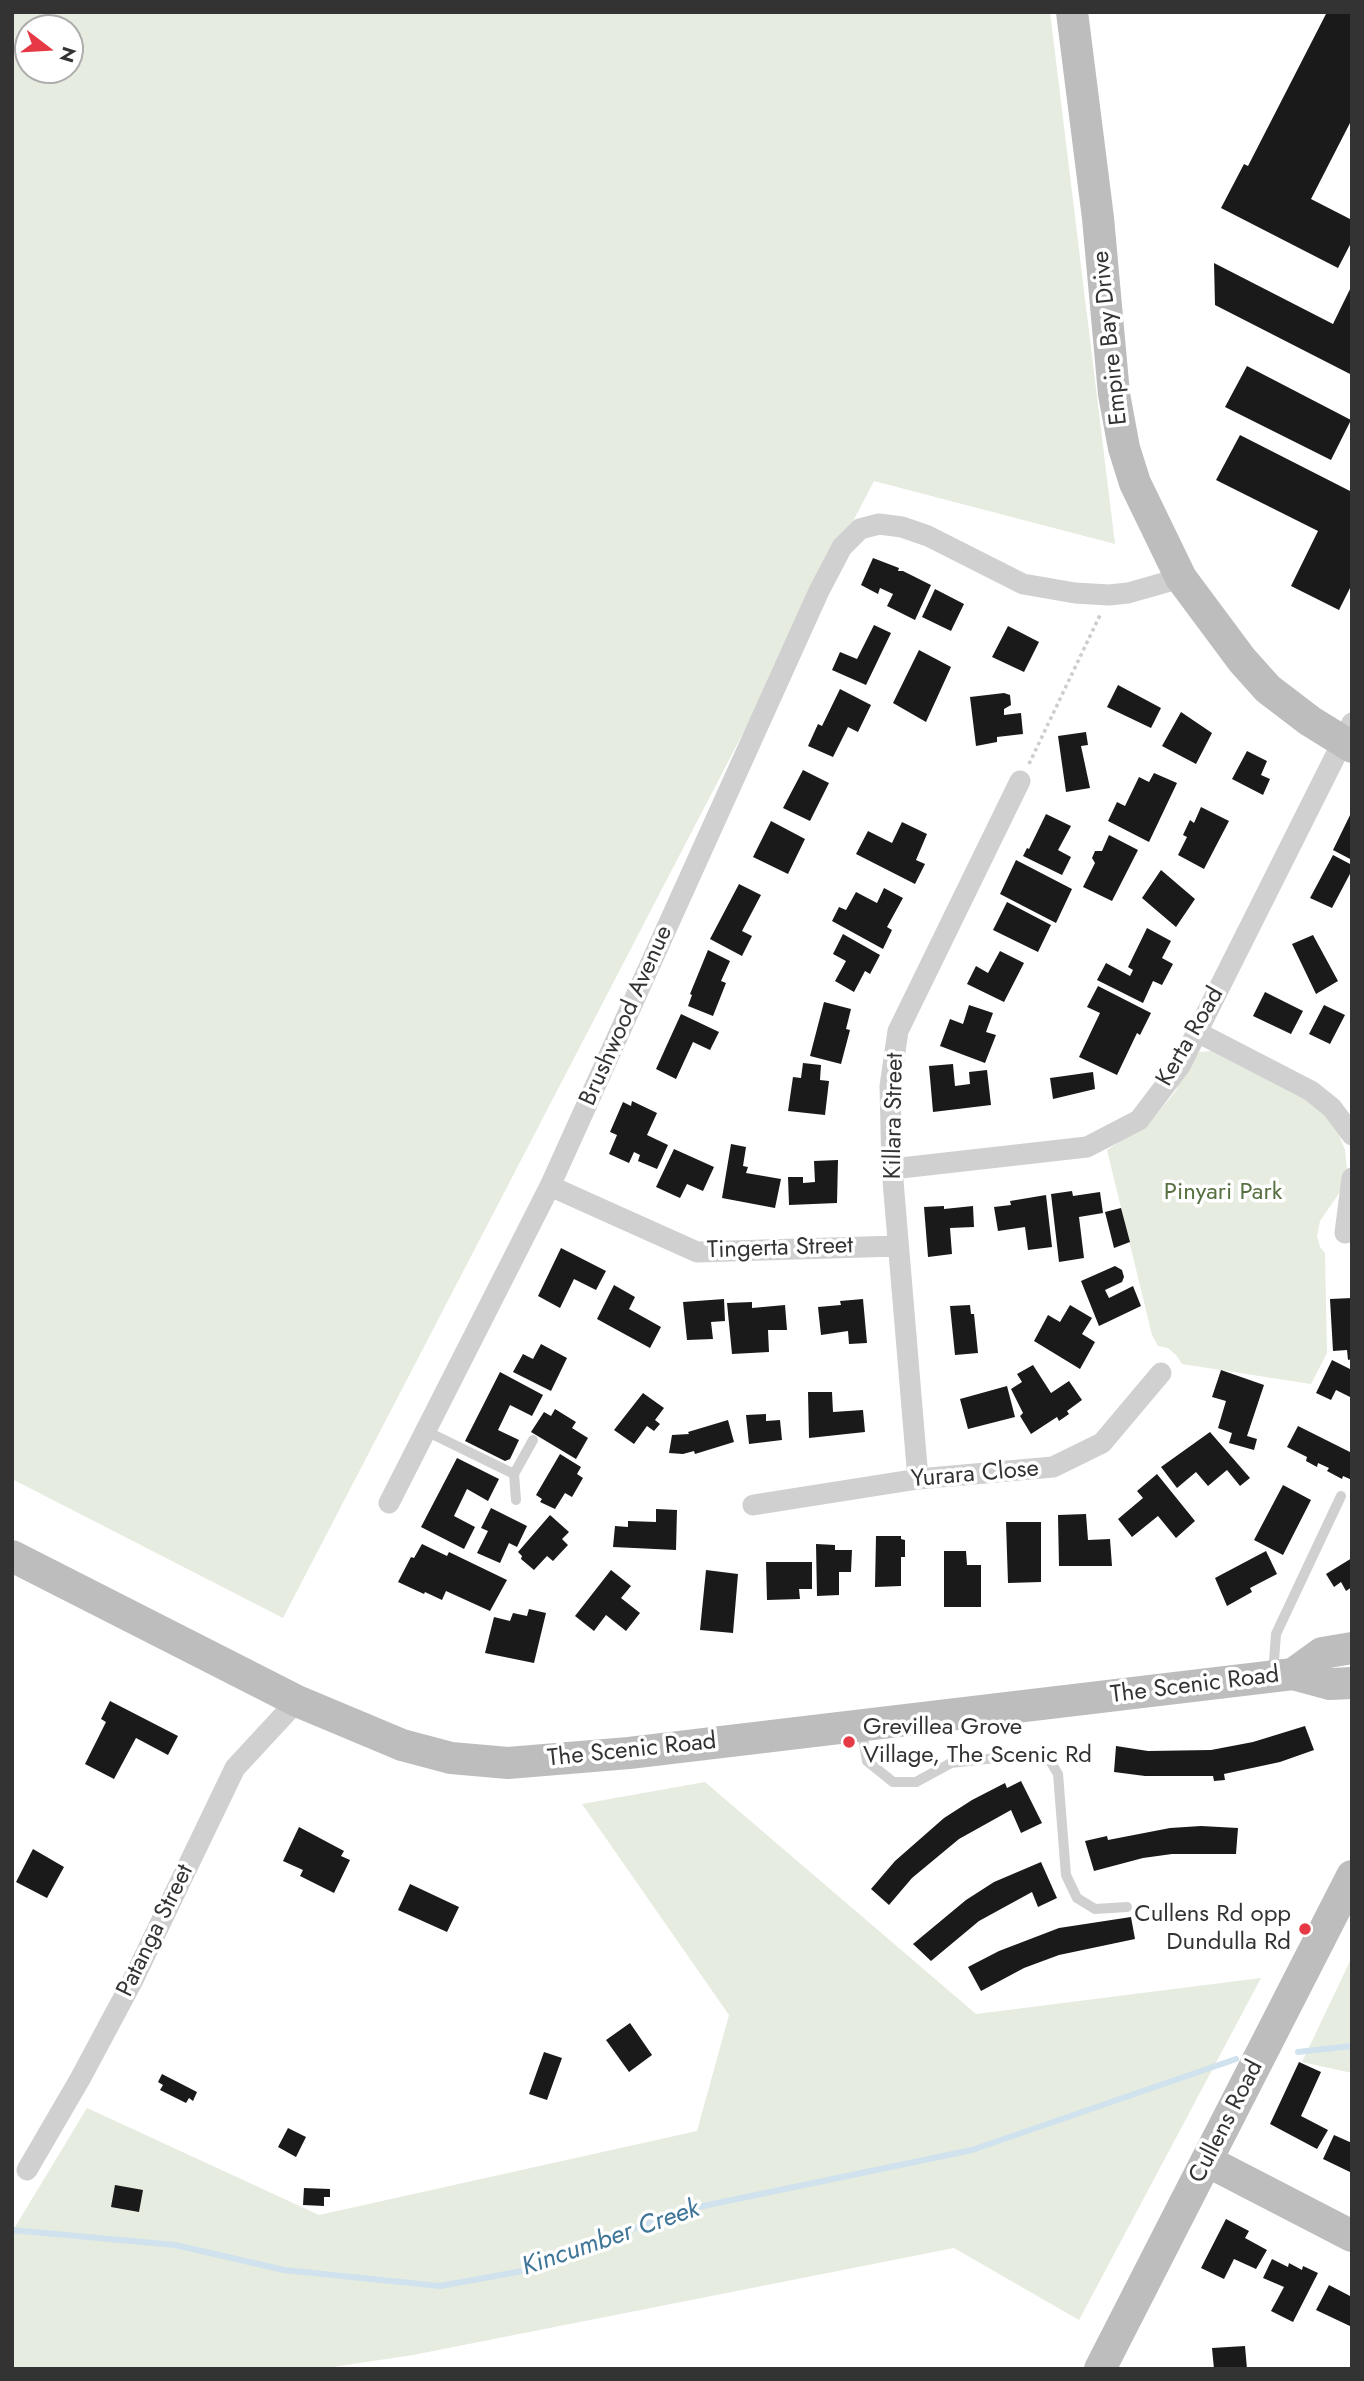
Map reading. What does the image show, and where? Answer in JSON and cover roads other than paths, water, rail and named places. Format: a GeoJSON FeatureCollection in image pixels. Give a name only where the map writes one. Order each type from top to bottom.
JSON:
{"type":"FeatureCollection","features":[{"type":"Feature","properties":{"kind":"main road","name":"Empire Bay Drive"},"geometry":{"type":"LineString","coordinates":[[1072,12],[1098,218],[1114,394],[1124,448],[1135,483],[1181,578],[1221,633],[1269,689],[1348,737]]}},
{"type":"Feature","properties":{"kind":"main road","name":"The Scenic Road"},"geometry":{"type":"LineString","coordinates":[[12,1556],[297,1701],[402,1745],[451,1758],[508,1763],[629,1753],[1283,1676],[1330,1684],[1352,1683]]}},
{"type":"Feature","properties":{"kind":"main road","name":"The Scenic Road"},"geometry":{"type":"LineString","coordinates":[[1283,1676],[1322,1653],[1352,1648]]}},
{"type":"Feature","properties":{"kind":"main road","name":"Cullens Road"},"geometry":{"type":"LineString","coordinates":[[1100,2369],[1352,1875]]}},
{"type":"Feature","properties":{"kind":"main road"},"geometry":{"type":"LineString","coordinates":[[1207,2161],[1352,2236]]}},
{"type":"Feature","properties":{"kind":"street","name":"Brushwood Avenue"},"geometry":{"type":"LineString","coordinates":[[389,1503],[550,1186],[819,591],[842,547],[860,529],[879,524],[902,527],[928,536],[1023,584],[1075,593],[1109,595],[1140,590],[1181,578]]}},
{"type":"Feature","properties":{"kind":"street","name":"Kerta Road"},"geometry":{"type":"LineString","coordinates":[[892,1169],[1087,1147],[1139,1120],[1180,1066],[1348,737]]}},
{"type":"Feature","properties":{"kind":"street","name":"Killara Street"},"geometry":{"type":"LineString","coordinates":[[918,1479],[892,1169],[890,1086],[898,1031],[1020,781]]}},
{"type":"Feature","properties":{"kind":"street"},"geometry":{"type":"LineString","coordinates":[[1197,1032],[1311,1091],[1332,1108],[1352,1135]]}},
{"type":"Feature","properties":{"kind":"street"},"geometry":{"type":"LineString","coordinates":[[1345,1233],[1352,1178]]}},
{"type":"Feature","properties":{"kind":"street","name":"Tingerta Street"},"geometry":{"type":"LineString","coordinates":[[550,1186],[697,1252],[898,1245]]}},
{"type":"Feature","properties":{"kind":"street","name":"Yurara Close"},"geometry":{"type":"LineString","coordinates":[[753,1505],[918,1479],[1053,1467],[1102,1443],[1160,1373]]}},
{"type":"Feature","properties":{"kind":"street","name":"Patanga Street"},"geometry":{"type":"LineString","coordinates":[[27,2170],[133,1980],[235,1768],[297,1701]]}},
{"type":"Feature","properties":{"kind":"lane"},"geometry":{"type":"LineString","coordinates":[[426,1431],[514,1474]]}},
{"type":"Feature","properties":{"kind":"lane"},"geometry":{"type":"LineString","coordinates":[[516,1500],[514,1474],[533,1440]]}},
{"type":"Feature","properties":{"kind":"lane"},"geometry":{"type":"LineString","coordinates":[[1283,1676],[1276,1634],[1341,1496]]}},
{"type":"Feature","properties":{"kind":"lane"},"geometry":{"type":"LineString","coordinates":[[860,1726],[867,1761],[893,1782],[916,1782],[951,1763],[1022,1755],[1049,1759],[1058,1774],[1066,1875],[1077,1898],[1095,1909],[1127,1907]]}},
{"type":"Feature","properties":{"kind":"waterway","name":"Kincumber Creek"},"geometry":{"type":"LineString","coordinates":[[1298,2052],[1352,2046]]}},
{"type":"Feature","properties":{"kind":"waterway","name":"Kincumber Creek"},"geometry":{"type":"LineString","coordinates":[[12,2230],[175,2245],[284,2270],[440,2286],[528,2270],[679,2211],[972,2150],[1236,2059]]}},
{"type":"Feature","properties":{"kind":"place","name":"Grevillea Grove Village, The Scenic Rd"},"geometry":{"type":"Point","coordinates":[849,1742]}},
{"type":"Feature","properties":{"kind":"place","name":"Cullens Rd opp Dundulla Rd"},"geometry":{"type":"Point","coordinates":[1305,1929]}},
{"type":"Feature","properties":{"kind":"park label","name":"Pinyari Park"},"geometry":{"type":"Point","coordinates":[1223,1193]}}]}
